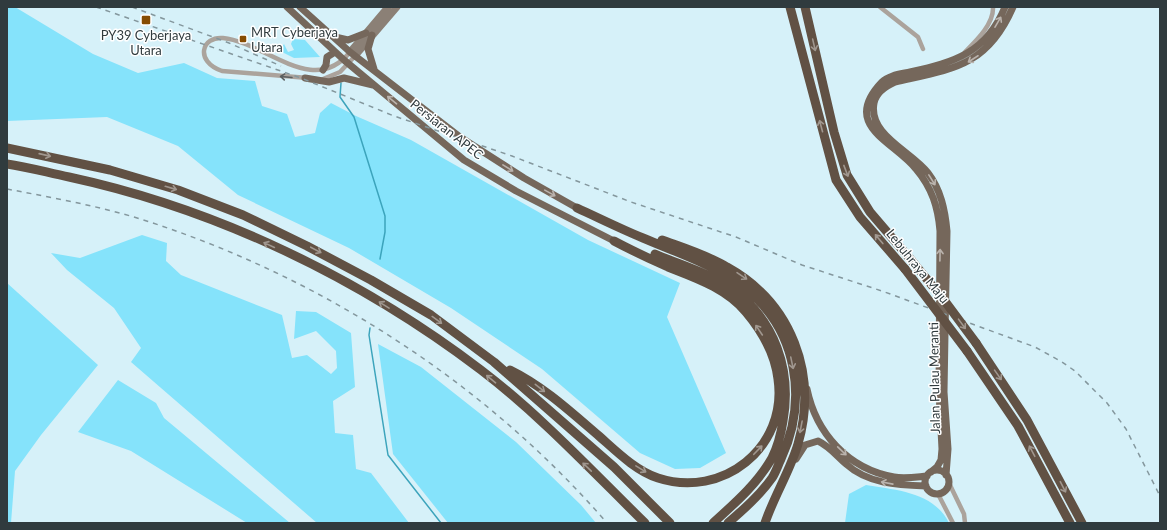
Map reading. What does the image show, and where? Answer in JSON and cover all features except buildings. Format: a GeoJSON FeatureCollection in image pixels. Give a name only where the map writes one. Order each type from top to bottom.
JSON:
{"type":"FeatureCollection","features":[{"type":"Feature","properties":{"kind":"highway","name":"Lebuhraya Maju"},"geometry":{"type":"LineString","coordinates":[[790,7],[836,180],[860,217],[905,269],[967,351],[1018,426],[1070,523]]}},
{"type":"Feature","properties":{"kind":"highway","name":"Lebuhraya Maju"},"geometry":{"type":"LineString","coordinates":[[804,7],[834,132],[847,175],[870,212],[944,300],[976,343],[1027,420],[1082,523]]}},
{"type":"Feature","properties":{"kind":"highway"},"geometry":{"type":"LineString","coordinates":[[7,148],[110,170],[178,190],[242,215],[307,246],[371,280],[431,315],[494,362],[582,438],[670,523]]}},
{"type":"Feature","properties":{"kind":"highway"},"geometry":{"type":"LineString","coordinates":[[7,164],[108,186],[173,204],[237,230],[329,274],[364,293],[415,325],[481,370],[560,440],[645,523]]}},
{"type":"Feature","properties":{"kind":"highway"},"geometry":{"type":"LineString","coordinates":[[577,208],[716,261],[750,282],[761,291],[779,313],[792,337],[803,367],[805,407],[798,444],[765,523]]}},
{"type":"Feature","properties":{"kind":"highway"},"geometry":{"type":"LineString","coordinates":[[577,208],[708,265],[726,275],[756,298],[783,335],[796,382],[797,406],[789,441],[773,477],[750,503],[728,523]]}},
{"type":"Feature","properties":{"kind":"highway"},"geometry":{"type":"LineString","coordinates":[[494,362],[529,380],[581,420],[623,456],[657,478],[680,483],[704,483],[728,475],[743,466],[762,446],[771,430],[778,406],[779,380],[776,364],[760,331],[745,311],[727,295],[705,282],[644,256],[614,241]]}},
{"type":"Feature","properties":{"kind":"highway"},"geometry":{"type":"LineString","coordinates":[[614,241],[630,245],[691,268],[732,289],[751,305],[774,340],[783,361],[786,380],[786,406],[781,437],[764,470],[742,497],[713,523]]}},
{"type":"Feature","properties":{"kind":"highway"},"geometry":{"type":"LineString","coordinates":[[602,480],[640,523]]}},
{"type":"Feature","properties":{"kind":"main road","name":"Persiaran APEC"},"geometry":{"type":"LineString","coordinates":[[287,7],[346,62],[464,160],[516,190],[614,241]]}},
{"type":"Feature","properties":{"kind":"main road","name":"Persiaran APEC"},"geometry":{"type":"LineString","coordinates":[[300,7],[352,54],[474,147],[577,208]]}},
{"type":"Feature","properties":{"kind":"main road"},"geometry":{"type":"LineString","coordinates":[[352,54],[369,34],[388,7]]}},
{"type":"Feature","properties":{"kind":"main road"},"geometry":{"type":"LineString","coordinates":[[333,37],[348,40],[369,34],[397,7]]}},
{"type":"Feature","properties":{"kind":"main road","name":"Jalan Pulau Meranti"},"geometry":{"type":"LineString","coordinates":[[929,474],[937,467],[941,460],[942,449],[939,391],[939,214],[936,203],[922,177],[915,168],[876,135],[869,124],[867,113],[869,98],[884,80],[893,76],[954,60],[966,55],[983,43],[999,21],[1005,7]]}},
{"type":"Feature","properties":{"kind":"main road","name":"Jalan Pulau Meranti"},"geometry":{"type":"LineString","coordinates":[[946,475],[948,449],[944,392],[947,231],[945,213],[936,186],[920,163],[882,131],[876,123],[873,114],[875,101],[887,85],[950,69],[970,61],[993,42],[1006,24],[1013,7]]}},
{"type":"Feature","properties":{"kind":"main road"},"geometry":{"type":"LineString","coordinates":[[369,34],[368,49],[375,72]]}},
{"type":"Feature","properties":{"kind":"main road"},"geometry":{"type":"LineString","coordinates":[[323,70],[326,65],[327,57],[335,52]]}},
{"type":"Feature","properties":{"kind":"main road"},"geometry":{"type":"LineString","coordinates":[[305,78],[329,82],[344,78],[374,85]]}},
{"type":"Feature","properties":{"kind":"main road"},"geometry":{"type":"LineString","coordinates":[[803,367],[811,408],[816,418],[830,439],[851,459],[869,470],[895,477],[929,474],[939,471],[946,475],[949,483],[945,490],[938,494],[930,492],[926,486],[929,474]]}},
{"type":"Feature","properties":{"kind":"main road"},"geometry":{"type":"LineString","coordinates":[[782,481],[800,451],[805,446],[816,440],[825,445],[846,464],[866,477],[894,484],[926,486]]}},
{"type":"Feature","properties":{"kind":"street"},"geometry":{"type":"LineString","coordinates":[[880,7],[918,38],[923,49]]}},
{"type":"Feature","properties":{"kind":"street"},"geometry":{"type":"LineString","coordinates":[[954,60],[966,51],[986,28],[991,18],[992,7]]}},
{"type":"Feature","properties":{"kind":"street"},"geometry":{"type":"LineString","coordinates":[[346,62],[323,70],[314,70],[294,66],[241,43],[223,38],[211,41],[205,48],[204,58],[212,68],[222,71],[305,78],[327,78],[340,72],[352,54]]}},
{"type":"Feature","properties":{"kind":"street"},"geometry":{"type":"LineString","coordinates":[[949,483],[964,514],[965,523]]}},
{"type":"Feature","properties":{"kind":"street"},"geometry":{"type":"LineString","coordinates":[[938,494],[953,523]]}},
{"type":"Feature","properties":{"kind":"shaded area"},"geometry":{"type":"Polygon","coordinates":[[[7,7],[15,7],[93,54],[138,73],[184,63],[217,78],[255,81],[262,106],[287,114],[295,137],[315,133],[320,113],[331,103],[356,116],[411,140],[588,240],[680,283],[667,317],[726,453],[700,468],[675,469],[640,453],[542,369],[451,308],[349,248],[238,195],[178,146],[107,117],[7,121],[7,7]]]}},
{"type":"Feature","properties":{"kind":"shaded area"},"geometry":{"type":"Polygon","coordinates":[[[293,39],[305,40],[320,57],[294,58],[280,51],[284,44],[288,52],[294,50],[291,44],[293,39]]]}},
{"type":"Feature","properties":{"kind":"shaded area"},"geometry":{"type":"Polygon","coordinates":[[[142,235],[167,243],[166,261],[181,275],[282,315],[292,358],[307,355],[331,374],[337,368],[336,351],[316,331],[294,339],[296,311],[316,312],[351,333],[355,387],[333,401],[335,433],[353,435],[356,469],[371,473],[409,523],[317,523],[131,362],[141,348],[114,308],[67,270],[51,253],[80,258],[142,235]]]}},
{"type":"Feature","properties":{"kind":"shaded area"},"geometry":{"type":"Polygon","coordinates":[[[7,283],[98,365],[41,435],[15,471],[11,523],[7,523],[7,283]]]}},
{"type":"Feature","properties":{"kind":"shaded area"},"geometry":{"type":"Polygon","coordinates":[[[378,344],[421,367],[516,442],[581,505],[596,523],[448,523],[393,454],[378,344]]]}},
{"type":"Feature","properties":{"kind":"shaded area"},"geometry":{"type":"Polygon","coordinates":[[[118,380],[156,403],[164,418],[290,523],[247,523],[131,451],[78,432],[118,380]]]}},
{"type":"Feature","properties":{"kind":"shaded area"},"geometry":{"type":"Polygon","coordinates":[[[866,485],[901,491],[924,499],[934,505],[949,523],[845,523],[849,494],[866,485]]]}},
{"type":"Feature","properties":{"kind":"waterway"},"geometry":{"type":"LineString","coordinates":[[341,83],[340,97],[354,117],[385,216],[385,232],[380,259]]}},
{"type":"Feature","properties":{"kind":"waterway"},"geometry":{"type":"LineString","coordinates":[[370,328],[369,335],[388,455],[441,523]]}},
{"type":"Feature","properties":{"kind":"railway"},"geometry":{"type":"LineString","coordinates":[[96,7],[301,78],[394,116],[512,156],[631,202],[736,237],[802,265],[882,291],[1035,347],[1075,371],[1107,403],[1126,429],[1160,496]]}},
{"type":"Feature","properties":{"kind":"railway"},"geometry":{"type":"LineString","coordinates":[[132,7],[229,43],[281,66]]}},
{"type":"Feature","properties":{"kind":"railway"},"geometry":{"type":"LineString","coordinates":[[7,189],[87,205],[134,217],[201,240],[267,268],[331,301],[392,337],[451,378],[506,423],[558,471],[607,523]]}},
{"type":"Feature","properties":{"kind":"place","name":"PY39 Cyberjaya Utara"},"geometry":{"type":"Point","coordinates":[146,20]}},
{"type":"Feature","properties":{"kind":"place","name":"MRT Cyberjaya Utara"},"geometry":{"type":"Point","coordinates":[243,39]}}]}
